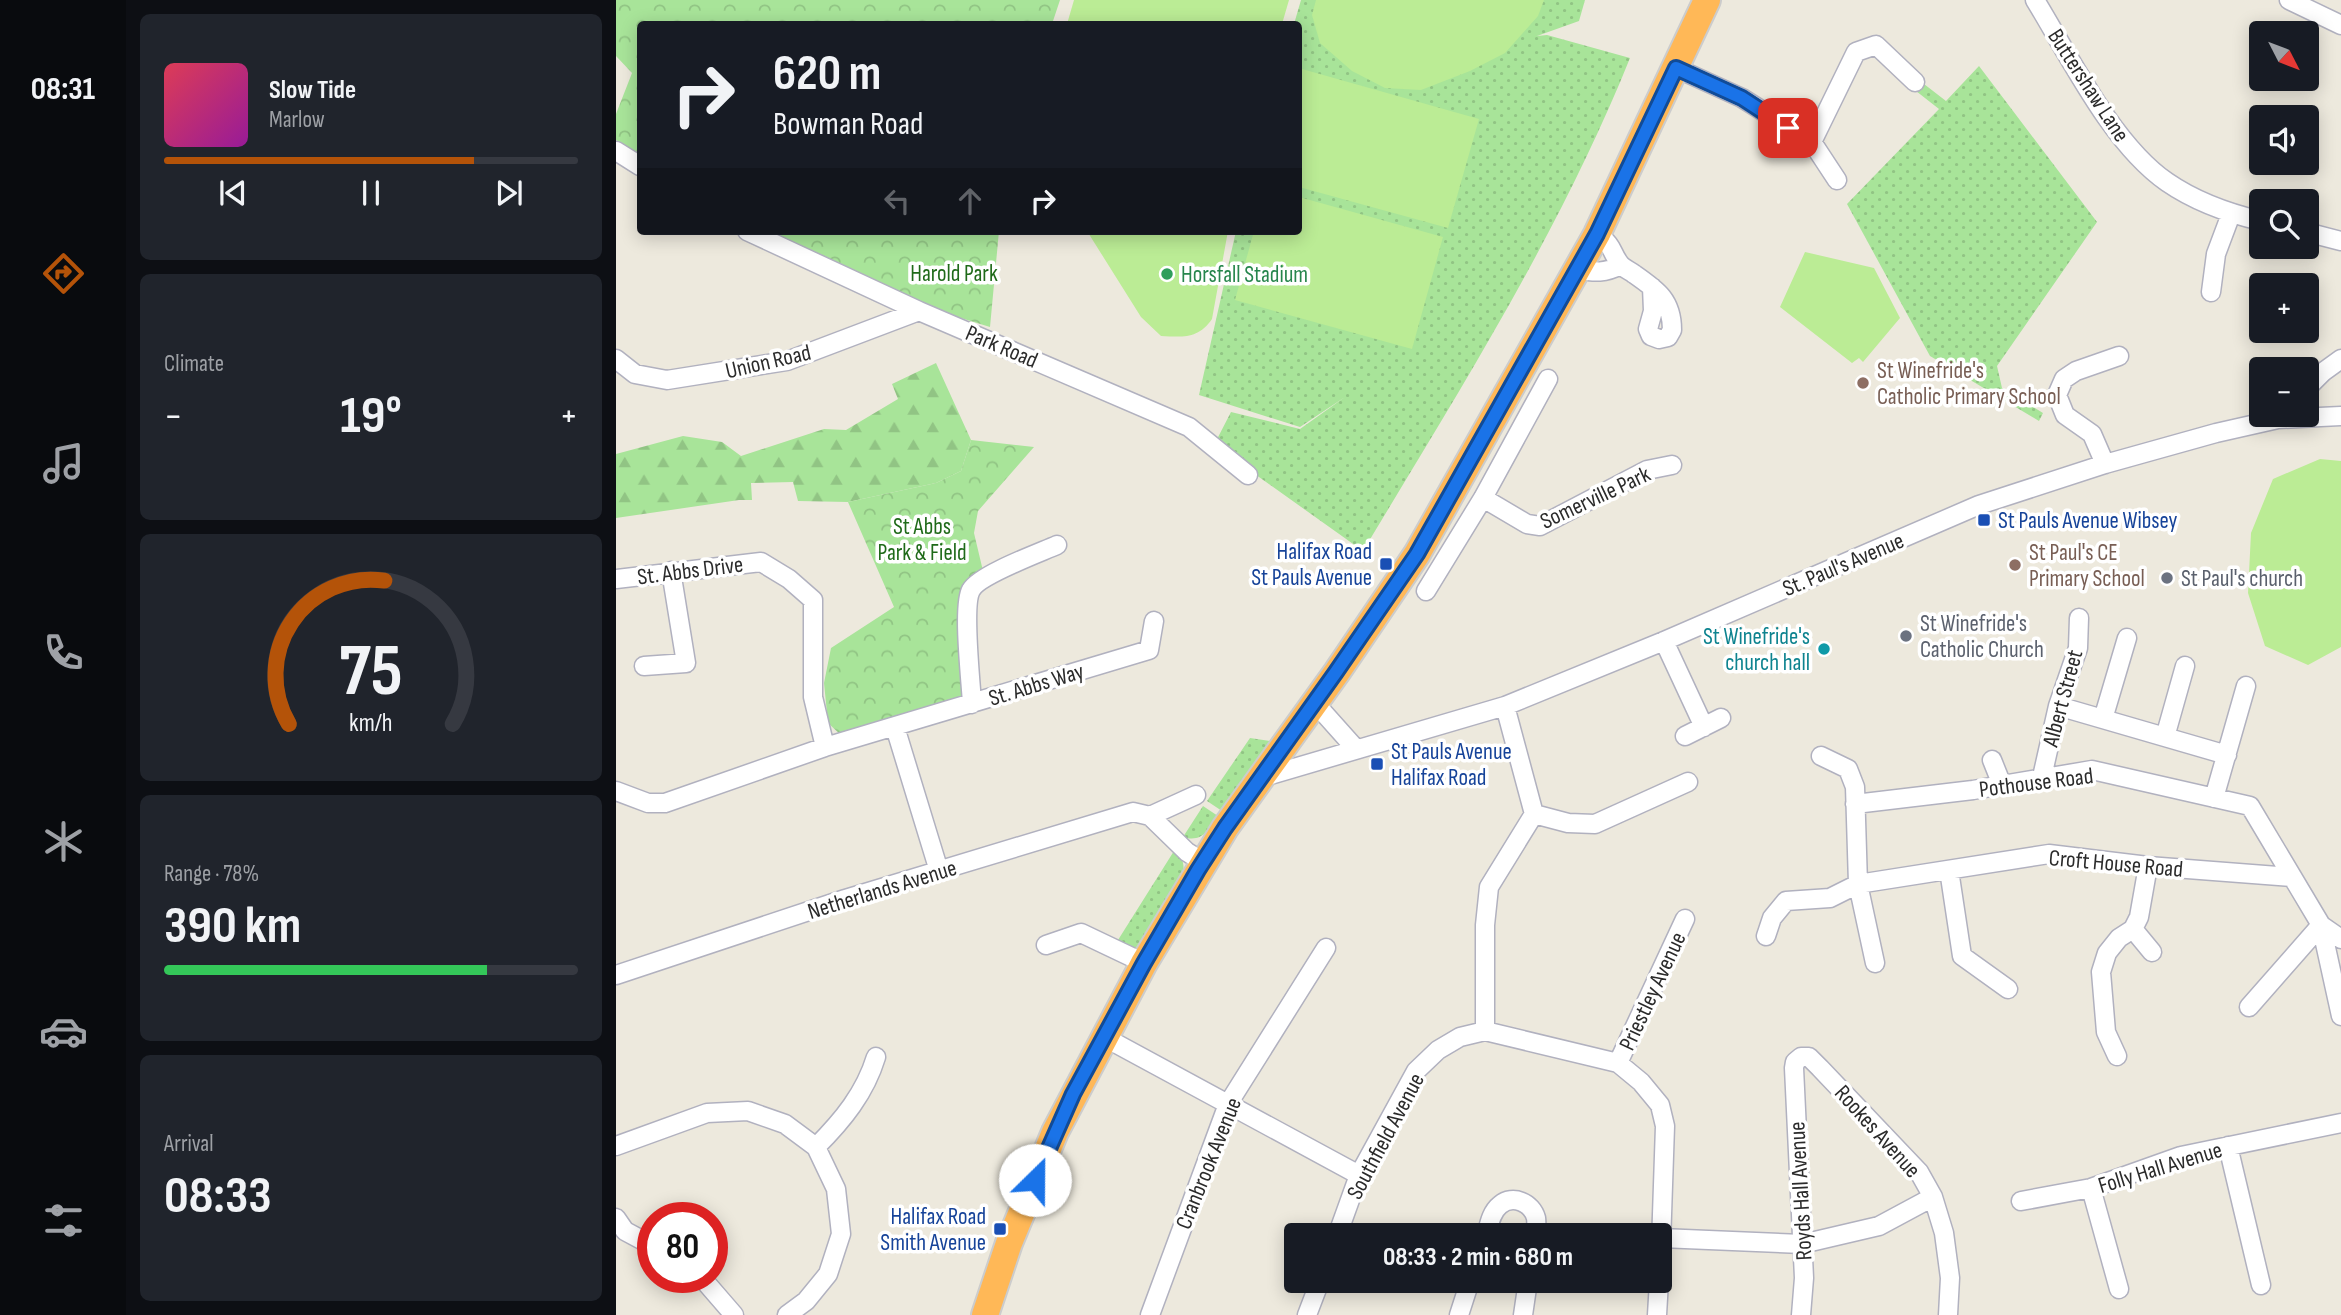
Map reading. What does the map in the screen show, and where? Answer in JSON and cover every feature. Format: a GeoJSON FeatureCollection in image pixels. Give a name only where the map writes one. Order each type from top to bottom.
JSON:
{"type":"FeatureCollection","features":[{"type":"Feature","properties":{"kind":"highway"},"geometry":{"type":"LineString","coordinates":[[985,1315],[1009,1242],[1055,1132],[1144,963],[1203,862],[1417,554],[1597,234],[1707,0]]}},
{"type":"Feature","properties":{"kind":"street","name":"Buttershaw Lane"},"geometry":{"type":"LineString","coordinates":[[2035,0],[2126,145],[2168,183],[2231,214],[2249,218]]}},
{"type":"Feature","properties":{"kind":"street"},"geometry":{"type":"LineString","coordinates":[[2289,0],[2341,25]]}},
{"type":"Feature","properties":{"kind":"street"},"geometry":{"type":"LineString","coordinates":[[1812,142],[1856,52],[1876,45],[1915,82]]}},
{"type":"Feature","properties":{"kind":"street"},"geometry":{"type":"LineString","coordinates":[[1676,68],[1742,98],[1812,142],[1837,180]]}},
{"type":"Feature","properties":{"kind":"street"},"geometry":{"type":"LineString","coordinates":[[616,173],[628,158]]}},
{"type":"Feature","properties":{"kind":"street"},"geometry":{"type":"LineString","coordinates":[[2211,292],[2216,254],[2231,214]]}},
{"type":"Feature","properties":{"kind":"street"},"geometry":{"type":"LineString","coordinates":[[1597,234],[1612,247],[1621,265],[1653,287]]}},
{"type":"Feature","properties":{"kind":"street","name":"Park Road"},"geometry":{"type":"LineString","coordinates":[[756,235],[919,311],[1189,427],[1248,475]]}},
{"type":"Feature","properties":{"kind":"street"},"geometry":{"type":"LineString","coordinates":[[2319,235],[2341,240]]}},
{"type":"Feature","properties":{"kind":"street"},"geometry":{"type":"LineString","coordinates":[[1578,269],[1598,273],[1621,265]]}},
{"type":"Feature","properties":{"kind":"street","name":"Union Road"},"geometry":{"type":"LineString","coordinates":[[616,359],[635,374],[667,380],[787,362],[919,311]]}},
{"type":"Feature","properties":{"kind":"street"},"geometry":{"type":"LineString","coordinates":[[2105,464],[2092,434],[2065,415],[2057,395],[2064,379],[2076,371],[2119,356]]}},
{"type":"Feature","properties":{"kind":"street"},"geometry":{"type":"LineString","coordinates":[[2319,376],[2341,359]]}},
{"type":"Feature","properties":{"kind":"street"},"geometry":{"type":"LineString","coordinates":[[1426,591],[1483,498],[1548,379]]}},
{"type":"Feature","properties":{"kind":"street","name":"St. Paul's Avenue"},"geometry":{"type":"LineString","coordinates":[[2319,416],[2341,416]]}},
{"type":"Feature","properties":{"kind":"street","name":"St. Paul's Avenue"},"geometry":{"type":"LineString","coordinates":[[1260,778],[1505,706],[1664,641],[1979,505],[2105,464],[2249,425]]}},
{"type":"Feature","properties":{"kind":"street"},"geometry":{"type":"LineString","coordinates":[[1482,439],[1506,454]]}},
{"type":"Feature","properties":{"kind":"street","name":"Somerville Park"},"geometry":{"type":"LineString","coordinates":[[1483,498],[1527,524],[1540,526],[1647,470],[1672,465]]}},
{"type":"Feature","properties":{"kind":"street"},"geometry":{"type":"LineString","coordinates":[[972,704],[967,608],[971,590],[984,578],[1057,545]]}},
{"type":"Feature","properties":{"kind":"street","name":"St. Abbs Drive"},"geometry":{"type":"LineString","coordinates":[[616,579],[761,562],[789,579],[813,600],[813,697],[825,747]]}},
{"type":"Feature","properties":{"kind":"street"},"geometry":{"type":"LineString","coordinates":[[644,666],[689,663],[671,572]]}},
{"type":"Feature","properties":{"kind":"street","name":"Albert Street"},"geometry":{"type":"LineString","coordinates":[[2042,777],[2058,706],[2078,648],[2079,618]]}},
{"type":"Feature","properties":{"kind":"street","name":"St. Abbs Way"},"geometry":{"type":"LineString","coordinates":[[895,727],[1149,650],[1154,621]]}},
{"type":"Feature","properties":{"kind":"street"},"geometry":{"type":"LineString","coordinates":[[2103,719],[2127,638]]}},
{"type":"Feature","properties":{"kind":"street"},"geometry":{"type":"LineString","coordinates":[[1664,641],[1704,727]]}},
{"type":"Feature","properties":{"kind":"street"},"geometry":{"type":"LineString","coordinates":[[2165,737],[2185,666]]}},
{"type":"Feature","properties":{"kind":"street"},"geometry":{"type":"LineString","coordinates":[[2214,799],[2246,686]]}},
{"type":"Feature","properties":{"kind":"street"},"geometry":{"type":"LineString","coordinates":[[1314,702],[1356,749]]}},
{"type":"Feature","properties":{"kind":"street"},"geometry":{"type":"LineString","coordinates":[[1505,706],[1534,814],[1489,887],[1485,925],[1485,1031],[1618,1063],[1641,1082],[1660,1105],[1665,1126],[1662,1223]]}},
{"type":"Feature","properties":{"kind":"street"},"geometry":{"type":"LineString","coordinates":[[2058,706],[2227,755]]}},
{"type":"Feature","properties":{"kind":"street"},"geometry":{"type":"LineString","coordinates":[[1685,736],[1721,718]]}},
{"type":"Feature","properties":{"kind":"street"},"geometry":{"type":"LineString","coordinates":[[616,791],[648,803],[665,803],[825,747],[895,727],[939,871]]}},
{"type":"Feature","properties":{"kind":"street"},"geometry":{"type":"LineString","coordinates":[[1821,756],[1848,769],[1855,787],[1858,884],[1875,963]]}},
{"type":"Feature","properties":{"kind":"street"},"geometry":{"type":"LineString","coordinates":[[1992,760],[2002,785]]}},
{"type":"Feature","properties":{"kind":"street","name":"Pothouse Road"},"geometry":{"type":"LineString","coordinates":[[1855,804],[2092,770],[2250,806],[2321,925]]}},
{"type":"Feature","properties":{"kind":"street"},"geometry":{"type":"LineString","coordinates":[[1534,814],[1568,823],[1595,824],[1688,782]]}},
{"type":"Feature","properties":{"kind":"street","name":"Netherlands Avenue"},"geometry":{"type":"LineString","coordinates":[[616,975],[845,899],[1133,812],[1150,816],[1196,795]]}},
{"type":"Feature","properties":{"kind":"street"},"geometry":{"type":"LineString","coordinates":[[1150,816],[1187,852],[1203,862]]}},
{"type":"Feature","properties":{"kind":"street","name":"Croft House Road"},"geometry":{"type":"LineString","coordinates":[[1766,936],[1772,918],[1786,901],[1830,898],[1858,884],[2049,854],[2148,866],[2292,877]]}},
{"type":"Feature","properties":{"kind":"street"},"geometry":{"type":"LineString","coordinates":[[2117,1056],[2106,1032],[2101,972],[2107,953],[2119,938],[2133,929],[2139,917],[2148,866]]}},
{"type":"Feature","properties":{"kind":"street"},"geometry":{"type":"LineString","coordinates":[[1949,870],[1962,956],[2008,989]]}},
{"type":"Feature","properties":{"kind":"street","name":"Priestley Avenue"},"geometry":{"type":"LineString","coordinates":[[1618,1063],[1685,919]]}},
{"type":"Feature","properties":{"kind":"street"},"geometry":{"type":"LineString","coordinates":[[2321,925],[2341,939]]}},
{"type":"Feature","properties":{"kind":"street"},"geometry":{"type":"LineString","coordinates":[[2249,1007],[2321,925]]}},
{"type":"Feature","properties":{"kind":"street"},"geometry":{"type":"LineString","coordinates":[[2321,925],[2341,1016]]}},
{"type":"Feature","properties":{"kind":"street"},"geometry":{"type":"LineString","coordinates":[[2133,929],[2152,952]]}},
{"type":"Feature","properties":{"kind":"street"},"geometry":{"type":"LineString","coordinates":[[1046,945],[1082,933],[1144,963]]}},
{"type":"Feature","properties":{"kind":"street","name":"Cranbrook Avenue"},"geometry":{"type":"LineString","coordinates":[[1150,1315],[1228,1104],[1326,948]]}},
{"type":"Feature","properties":{"kind":"street","name":"Southfield Avenue"},"geometry":{"type":"LineString","coordinates":[[1342,1223],[1359,1175],[1416,1071],[1438,1050],[1460,1037],[1485,1031]]}},
{"type":"Feature","properties":{"kind":"street"},"geometry":{"type":"LineString","coordinates":[[1104,1037],[1359,1175]]}},
{"type":"Feature","properties":{"kind":"street"},"geometry":{"type":"LineString","coordinates":[[816,1147],[841,1122],[871,1075],[876,1057]]}},
{"type":"Feature","properties":{"kind":"street","name":"Rookes Avenue"},"geometry":{"type":"LineString","coordinates":[[1794,1068],[1795,1062],[1801,1057],[1809,1058],[1919,1172],[1933,1197],[1944,1233],[1950,1278],[1948,1315]]}},
{"type":"Feature","properties":{"kind":"street","name":"Royds Hall Avenue"},"geometry":{"type":"LineString","coordinates":[[1794,1068],[1804,1278],[1801,1315]]}},
{"type":"Feature","properties":{"kind":"street"},"geometry":{"type":"LineString","coordinates":[[616,1146],[706,1113],[748,1111],[785,1124],[816,1147],[836,1189],[841,1234],[828,1274],[806,1301],[787,1315]]}},
{"type":"Feature","properties":{"kind":"street","name":"Folly Hall Avenue"},"geometry":{"type":"LineString","coordinates":[[2021,1201],[2091,1188],[2181,1156],[2341,1123]]}},
{"type":"Feature","properties":{"kind":"street"},"geometry":{"type":"LineString","coordinates":[[2228,1146],[2261,1285]]}},
{"type":"Feature","properties":{"kind":"street"},"geometry":{"type":"LineString","coordinates":[[2091,1188],[2119,1289]]}},
{"type":"Feature","properties":{"kind":"street"},"geometry":{"type":"LineString","coordinates":[[1672,1238],[1802,1244],[1879,1226],[1933,1197]]}},
{"type":"Feature","properties":{"kind":"street"},"geometry":{"type":"LineString","coordinates":[[1490,1223],[1493,1212],[1512,1199],[1521,1201],[1535,1214],[1537,1223]]}},
{"type":"Feature","properties":{"kind":"street"},"geometry":{"type":"LineString","coordinates":[[619,1229],[637,1238]]}},
{"type":"Feature","properties":{"kind":"street"},"geometry":{"type":"LineString","coordinates":[[715,1293],[734,1315]]}},
{"type":"Feature","properties":{"kind":"street"},"geometry":{"type":"LineString","coordinates":[[1307,1315],[1315,1293]]}},
{"type":"Feature","properties":{"kind":"street"},"geometry":{"type":"LineString","coordinates":[[1459,1315],[1466,1293]]}},
{"type":"Feature","properties":{"kind":"street"},"geometry":{"type":"LineString","coordinates":[[1523,1315],[1526,1293]]}},
{"type":"Feature","properties":{"kind":"street"},"geometry":{"type":"LineString","coordinates":[[1657,1315],[1658,1293]]}},
{"type":"Feature","properties":{"kind":"green space"},"geometry":{"type":"Polygon","coordinates":[[[616,0],[1060,0],[1053,21],[637,21],[637,153],[616,140],[616,114],[632,73],[616,56],[616,0]]]}},
{"type":"Feature","properties":{"kind":"green space"},"geometry":{"type":"Polygon","coordinates":[[[1074,0],[1289,0],[1283,21],[1068,21],[1074,0]]]}},
{"type":"Feature","properties":{"kind":"green space"},"geometry":{"type":"Polygon","coordinates":[[[1301,0],[1585,0],[1579,21],[1537,36],[1547,35],[1630,58],[1602,123],[1540,248],[1471,371],[1363,551],[1214,445],[1231,412],[1300,429],[1345,397],[1300,427],[1199,395],[1235,235],[1302,235],[1302,21],[1295,21],[1301,0]]]}},
{"type":"Feature","properties":{"kind":"green space"},"geometry":{"type":"Polygon","coordinates":[[[1316,0],[1544,0],[1538,16],[1505,53],[1470,71],[1421,90],[1385,88],[1352,71],[1320,43],[1312,15],[1316,0]]]}},
{"type":"Feature","properties":{"kind":"green space"},"geometry":{"type":"Polygon","coordinates":[[[1979,66],[2097,222],[1997,366],[2002,388],[2043,413],[2039,421],[1930,356],[1847,204],[1939,109],[1916,91],[1924,84],[1946,101],[1979,66]]]}},
{"type":"Feature","properties":{"kind":"green space"},"geometry":{"type":"Polygon","coordinates":[[[1302,69],[1479,119],[1448,228],[1302,188],[1302,69]]]}},
{"type":"Feature","properties":{"kind":"green space"},"geometry":{"type":"Polygon","coordinates":[[[1302,198],[1443,237],[1412,349],[1235,300],[1253,235],[1302,235],[1302,198]]]}},
{"type":"Feature","properties":{"kind":"green space","name":"Harold Park"},"geometry":{"type":"Polygon","coordinates":[[[773,235],[999,235],[990,327],[925,307],[773,235]]]}},
{"type":"Feature","properties":{"kind":"green space","name":"Horsfall Stadium"},"geometry":{"type":"Polygon","coordinates":[[[1090,235],[1227,235],[1212,319],[1207,326],[1190,335],[1161,336],[1141,317],[1090,235]]]}},
{"type":"Feature","properties":{"kind":"green space"},"geometry":{"type":"Polygon","coordinates":[[[1805,252],[1874,268],[1900,318],[1863,362],[1859,358],[1852,363],[1780,307],[1805,252]]]}},
{"type":"Feature","properties":{"kind":"green space"},"geometry":{"type":"Polygon","coordinates":[[[936,363],[971,440],[961,471],[936,483],[848,502],[798,501],[793,482],[751,483],[752,500],[616,518],[616,454],[683,436],[722,442],[741,456],[824,429],[846,430],[898,399],[892,384],[936,363]]]}},
{"type":"Feature","properties":{"kind":"green space","name":"St Abbs Park & Field"},"geometry":{"type":"Polygon","coordinates":[[[971,440],[1034,447],[978,511],[974,533],[983,571],[968,583],[965,697],[843,737],[828,723],[824,683],[831,648],[894,607],[848,502],[936,483],[961,471],[971,440]]]}},
{"type":"Feature","properties":{"kind":"green space"},"geometry":{"type":"Polygon","coordinates":[[[2320,459],[2341,461],[2341,647],[2308,665],[2265,646],[2248,593],[2251,533],[2273,479],[2320,459]]]}},
{"type":"Feature","properties":{"kind":"green space"},"geometry":{"type":"Polygon","coordinates":[[[1250,738],[1270,741],[1222,811],[1207,801],[1250,738]]]}},
{"type":"Feature","properties":{"kind":"green space"},"geometry":{"type":"Polygon","coordinates":[[[1203,806],[1218,816],[1215,821],[1200,837],[1183,837],[1203,806]]]}},
{"type":"Feature","properties":{"kind":"green space"},"geometry":{"type":"Polygon","coordinates":[[[1174,851],[1182,860],[1183,873],[1135,953],[1118,940],[1174,851]]]}},
{"type":"Feature","properties":{"kind":"place","name":"Horsfall Stadium"},"geometry":{"type":"Point","coordinates":[1167,274]}},
{"type":"Feature","properties":{"kind":"place","name":"St Winefride's Catholic Primary School"},"geometry":{"type":"Point","coordinates":[1863,383]}},
{"type":"Feature","properties":{"kind":"place","name":"St Pauls Avenue Wibsey"},"geometry":{"type":"Point","coordinates":[1984,520]}},
{"type":"Feature","properties":{"kind":"place","name":"Halifax Road St Pauls Avenue"},"geometry":{"type":"Point","coordinates":[1386,564]}},
{"type":"Feature","properties":{"kind":"place","name":"St Paul's CE Primary School"},"geometry":{"type":"Point","coordinates":[2015,565]}},
{"type":"Feature","properties":{"kind":"place","name":"St Paul's church"},"geometry":{"type":"Point","coordinates":[2167,578]}},
{"type":"Feature","properties":{"kind":"place","name":"St Winefride's Catholic Church"},"geometry":{"type":"Point","coordinates":[1906,636]}},
{"type":"Feature","properties":{"kind":"place","name":"St Winefride's church hall"},"geometry":{"type":"Point","coordinates":[1824,649]}},
{"type":"Feature","properties":{"kind":"place","name":"St Pauls Avenue Halifax Road"},"geometry":{"type":"Point","coordinates":[1377,764]}},
{"type":"Feature","properties":{"kind":"place","name":"Halifax Road Smith Avenue"},"geometry":{"type":"Point","coordinates":[1000,1229]}},
{"type":"Feature","properties":{"kind":"route"},"geometry":{"type":"LineString","coordinates":[[1035,1180],[1073,1094],[1198,870],[1417,554],[1597,234],[1676,68],[1742,98],[1788,128]]}}]}
